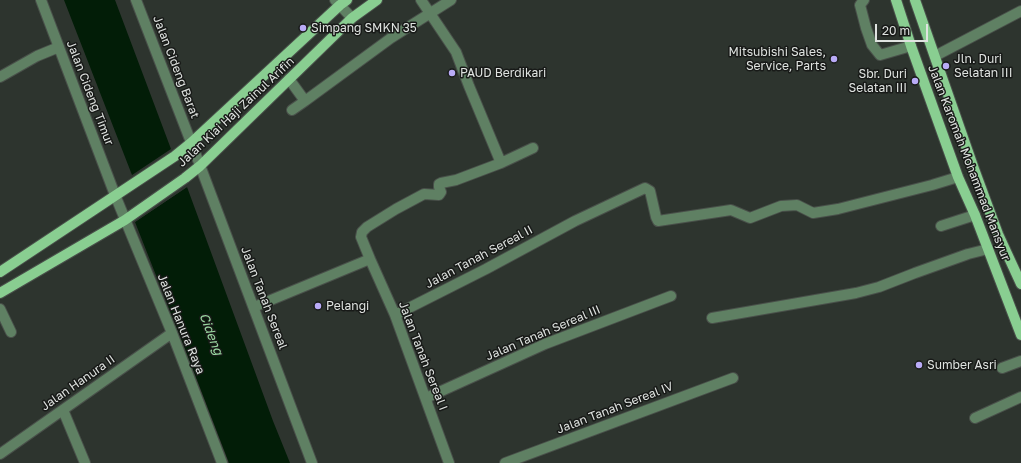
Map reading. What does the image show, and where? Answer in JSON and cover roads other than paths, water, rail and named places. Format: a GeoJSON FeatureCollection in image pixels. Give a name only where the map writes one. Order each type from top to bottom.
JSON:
{"type":"FeatureCollection","features":[{"type":"Feature","properties":{"kind":"main road","name":"Jalan Kiai Haji Zainul Arifin"},"geometry":{"type":"LineString","coordinates":[[0,293],[128,217],[184,179],[200,166],[352,18],[377,0]]}},
{"type":"Feature","properties":{"kind":"main road","name":"Jalan Karomah Mohammad Mansyur"},"geometry":{"type":"LineString","coordinates":[[896,0],[917,64],[958,177],[1021,335]]}},
{"type":"Feature","properties":{"kind":"main road","name":"Jalan Karomah Mohammad Mansyur"},"geometry":{"type":"LineString","coordinates":[[915,0],[998,234],[1019,271],[1021,284]]}},
{"type":"Feature","properties":{"kind":"main road","name":"Jalan Kiai Haji Zainul Arifin"},"geometry":{"type":"LineString","coordinates":[[0,272],[174,157],[191,143],[341,2]]}},
{"type":"Feature","properties":{"kind":"main road"},"geometry":{"type":"LineString","coordinates":[[917,64],[934,56]]}},
{"type":"Feature","properties":{"kind":"main road"},"geometry":{"type":"LineString","coordinates":[[935,114],[952,106]]}},
{"type":"Feature","properties":{"kind":"street","name":"Jalan Cideng Timur"},"geometry":{"type":"LineString","coordinates":[[41,0],[119,193]]}},
{"type":"Feature","properties":{"kind":"street","name":"Jalan Cideng Barat"},"geometry":{"type":"LineString","coordinates":[[136,0],[191,143]]}},
{"type":"Feature","properties":{"kind":"street"},"geometry":{"type":"LineString","coordinates":[[421,0],[456,52],[501,163],[534,148]]}},
{"type":"Feature","properties":{"kind":"street"},"geometry":{"type":"LineString","coordinates":[[292,110],[391,38],[451,0]]}},
{"type":"Feature","properties":{"kind":"street"},"geometry":{"type":"LineString","coordinates":[[864,0],[860,5],[866,28],[872,45],[880,55],[911,46]]}},
{"type":"Feature","properties":{"kind":"street"},"geometry":{"type":"LineString","coordinates":[[341,2],[352,18]]}},
{"type":"Feature","properties":{"kind":"street"},"geometry":{"type":"LineString","coordinates":[[934,56],[1021,11]]}},
{"type":"Feature","properties":{"kind":"street"},"geometry":{"type":"LineString","coordinates":[[0,77],[37,56],[59,47]]}},
{"type":"Feature","properties":{"kind":"street"},"geometry":{"type":"LineString","coordinates":[[290,79],[305,102]]}},
{"type":"Feature","properties":{"kind":"street","name":"Jalan Tanah Sereal"},"geometry":{"type":"LineString","coordinates":[[191,143],[312,463]]}},
{"type":"Feature","properties":{"kind":"street","name":"Jalan Tanah Sereal I"},"geometry":{"type":"LineString","coordinates":[[449,463],[395,315],[361,237],[362,232],[367,227],[424,194],[439,195],[441,192],[439,184],[456,180],[501,163]]}},
{"type":"Feature","properties":{"kind":"street","name":"Jalan Tanah Sereal II"},"geometry":{"type":"LineString","coordinates":[[395,315],[486,269],[574,221],[645,188],[650,191],[658,221],[731,210],[750,218],[781,206],[797,205],[813,213],[838,209],[958,177]]}},
{"type":"Feature","properties":{"kind":"street","name":"Jalan Hanura Raya"},"geometry":{"type":"LineString","coordinates":[[119,193],[222,463]]}},
{"type":"Feature","properties":{"kind":"street"},"geometry":{"type":"LineString","coordinates":[[941,226],[974,215]]}},
{"type":"Feature","properties":{"kind":"street"},"geometry":{"type":"LineString","coordinates":[[712,318],[856,293],[879,287],[968,254],[988,249]]}},
{"type":"Feature","properties":{"kind":"street"},"geometry":{"type":"LineString","coordinates":[[254,307],[370,259]]}},
{"type":"Feature","properties":{"kind":"street","name":"Jalan Tanah Sereal III"},"geometry":{"type":"LineString","coordinates":[[426,398],[545,344],[671,296]]}},
{"type":"Feature","properties":{"kind":"street"},"geometry":{"type":"LineString","coordinates":[[0,309],[11,332]]}},
{"type":"Feature","properties":{"kind":"street","name":"Jalan Hanura II"},"geometry":{"type":"LineString","coordinates":[[0,454],[172,333]]}},
{"type":"Feature","properties":{"kind":"street"},"geometry":{"type":"LineString","coordinates":[[1002,368],[1021,361]]}},
{"type":"Feature","properties":{"kind":"street","name":"Jalan Tanah Sereal IV"},"geometry":{"type":"LineString","coordinates":[[506,463],[733,378]]}},
{"type":"Feature","properties":{"kind":"street"},"geometry":{"type":"LineString","coordinates":[[975,418],[1021,398]]}},
{"type":"Feature","properties":{"kind":"street"},"geometry":{"type":"LineString","coordinates":[[63,410],[85,463]]}},
{"type":"Feature","properties":{"kind":"water"},"geometry":{"type":"Polygon","coordinates":[[[64,0],[115,0],[171,149],[132,175],[64,0]]]}},
{"type":"Feature","properties":{"kind":"water","name":"Cideng"},"geometry":{"type":"Polygon","coordinates":[[[187,187],[273,421],[290,463],[229,463],[135,222],[187,187]]]}},
{"type":"Feature","properties":{"kind":"place","name":"Simpang SMKN 35"},"geometry":{"type":"Point","coordinates":[303,28]}},
{"type":"Feature","properties":{"kind":"place","name":"Mitsubishi Sales, Service, Parts"},"geometry":{"type":"Point","coordinates":[834,59]}},
{"type":"Feature","properties":{"kind":"place","name":"Jln. Duri Selatan III"},"geometry":{"type":"Point","coordinates":[946,66]}},
{"type":"Feature","properties":{"kind":"place","name":"PAUD Berdikari"},"geometry":{"type":"Point","coordinates":[452,73]}},
{"type":"Feature","properties":{"kind":"place","name":"Sbr. Duri Selatan III"},"geometry":{"type":"Point","coordinates":[915,81]}},
{"type":"Feature","properties":{"kind":"place","name":"Pelangi"},"geometry":{"type":"Point","coordinates":[318,306]}},
{"type":"Feature","properties":{"kind":"place","name":"Sumber Asri"},"geometry":{"type":"Point","coordinates":[919,365]}}]}
